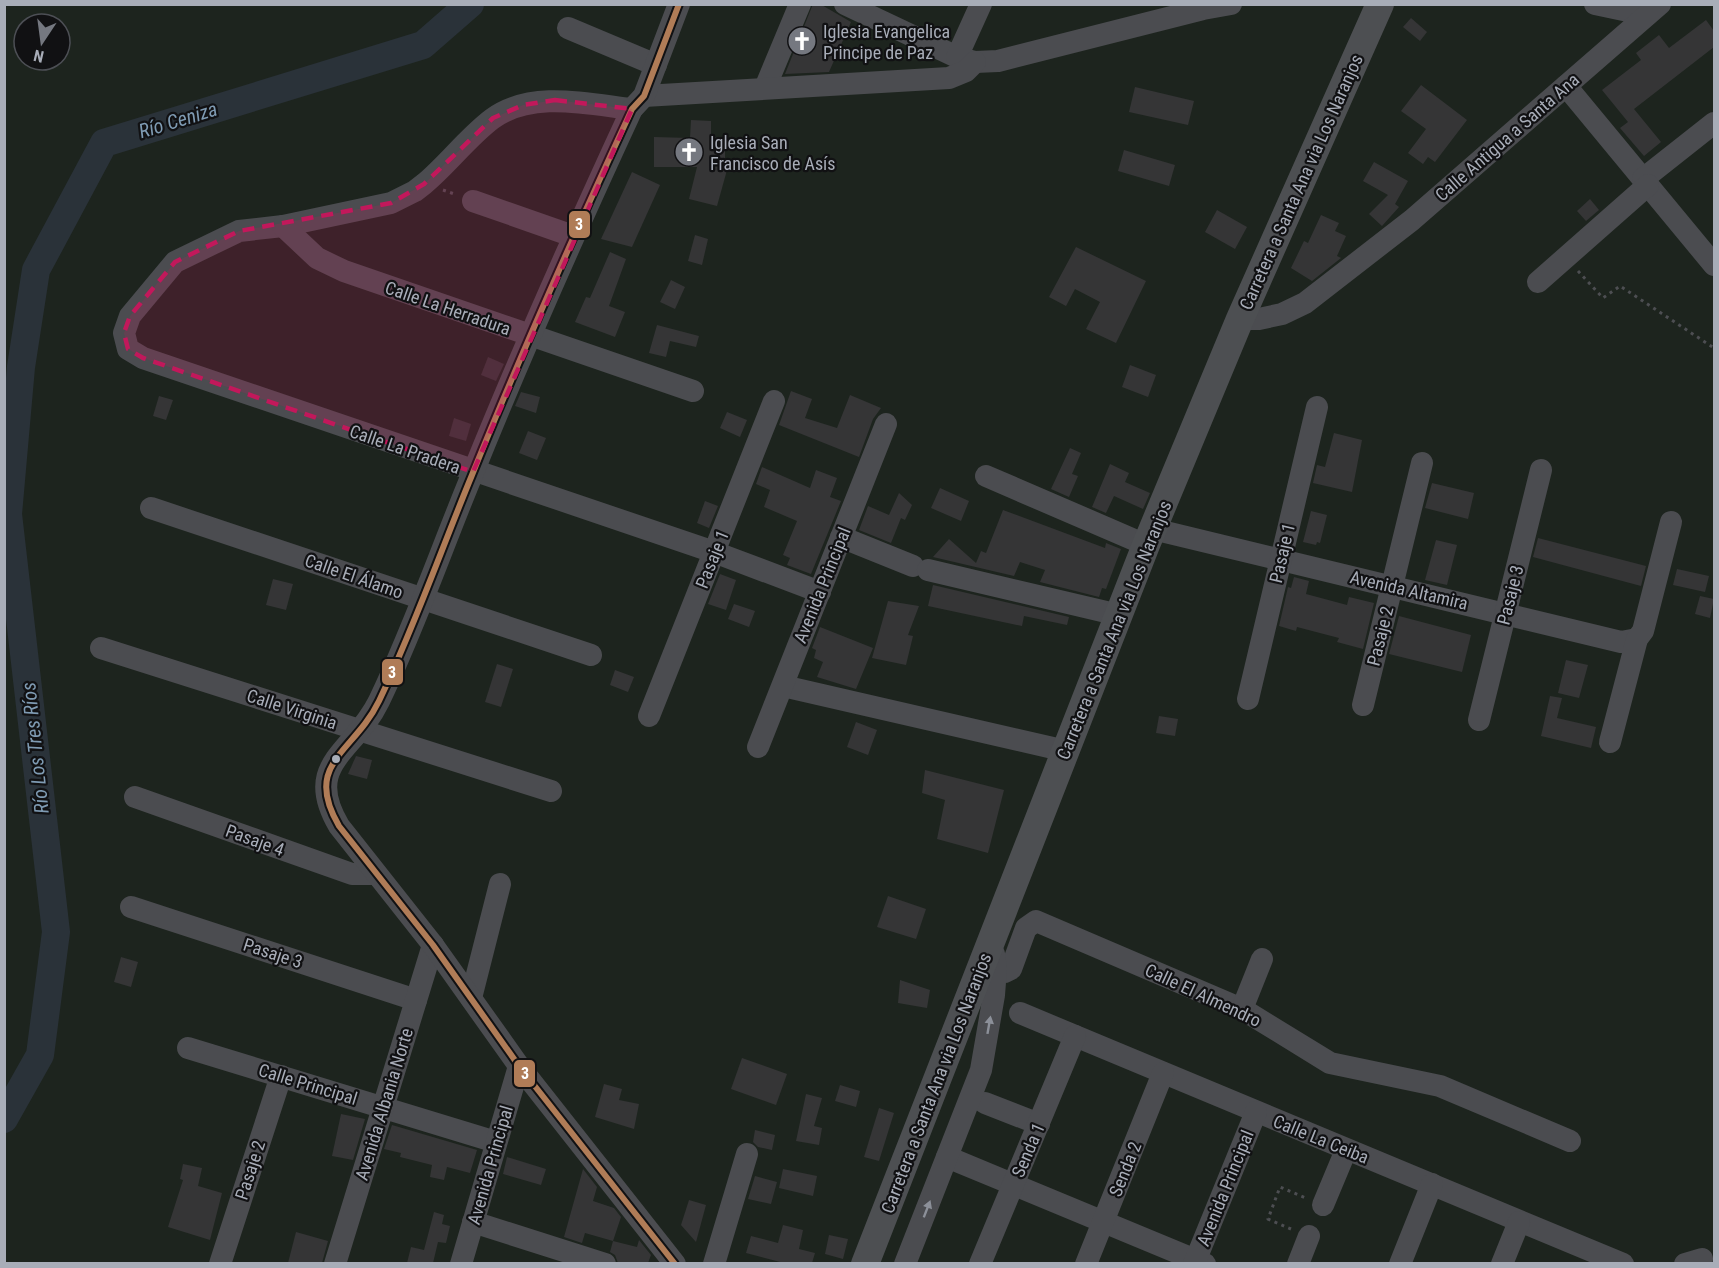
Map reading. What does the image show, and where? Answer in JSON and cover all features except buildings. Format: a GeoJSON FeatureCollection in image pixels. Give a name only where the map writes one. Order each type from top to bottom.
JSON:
{"type":"FeatureCollection","features":[{"type":"Feature","properties":{"kind":"main road","name":"Carretera a Santa Ana via Los Naranjos"},"geometry":{"type":"LineString","coordinates":[[865,1263],[1150,537],[1240,318],[1380,4]]}},
{"type":"Feature","properties":{"kind":"street"},"geometry":{"type":"LineString","coordinates":[[675,1263],[657,1254],[433,945],[339,826],[328,807],[324,791],[329,772],[339,755],[362,731],[390,678],[473,472],[573,236],[656,65],[679,4]]}},
{"type":"Feature","properties":{"kind":"street"},"geometry":{"type":"LineString","coordinates":[[765,88],[800,4]]}},
{"type":"Feature","properties":{"kind":"street"},"geometry":{"type":"LineString","coordinates":[[845,4],[966,59],[998,61],[1203,9],[1232,4]]}},
{"type":"Feature","properties":{"kind":"street"},"geometry":{"type":"LineString","coordinates":[[283,226],[391,202],[415,191],[493,118],[523,105],[555,100],[638,103],[765,88],[948,78],[966,71],[966,59],[981,4]]}},
{"type":"Feature","properties":{"kind":"street"},"geometry":{"type":"LineString","coordinates":[[1594,4],[1653,10]]}},
{"type":"Feature","properties":{"kind":"street","name":"Calle Antigua a Santa Ana"},"geometry":{"type":"LineString","coordinates":[[1240,318],[1259,319],[1282,314],[1305,303],[1412,220],[1653,10]]}},
{"type":"Feature","properties":{"kind":"street"},"geometry":{"type":"LineString","coordinates":[[568,28],[656,65]]}},
{"type":"Feature","properties":{"kind":"street"},"geometry":{"type":"LineString","coordinates":[[1566,86],[1714,265]]}},
{"type":"Feature","properties":{"kind":"street"},"geometry":{"type":"LineString","coordinates":[[1538,282],[1645,182],[1714,123]]}},
{"type":"Feature","properties":{"kind":"street"},"geometry":{"type":"LineString","coordinates":[[473,201],[573,236]]}},
{"type":"Feature","properties":{"kind":"street","name":"Calle La Herradura"},"geometry":{"type":"LineString","coordinates":[[283,226],[316,258],[344,272],[693,391]]}},
{"type":"Feature","properties":{"kind":"street","name":"Calle La Pradera"},"geometry":{"type":"LineString","coordinates":[[283,226],[239,231],[175,262],[130,316],[124,333],[128,349],[143,358],[714,552],[820,592]]}},
{"type":"Feature","properties":{"kind":"street","name":"Pasaje 1"},"geometry":{"type":"LineString","coordinates":[[649,716],[774,401]]}},
{"type":"Feature","properties":{"kind":"street","name":"Pasaje 1"},"geometry":{"type":"LineString","coordinates":[[1248,699],[1317,407]]}},
{"type":"Feature","properties":{"kind":"street","name":"Avenida Principal"},"geometry":{"type":"LineString","coordinates":[[758,747],[886,424]]}},
{"type":"Feature","properties":{"kind":"street","name":"Pasaje 2"},"geometry":{"type":"LineString","coordinates":[[1363,705],[1422,463]]}},
{"type":"Feature","properties":{"kind":"street","name":"Pasaje 3"},"geometry":{"type":"LineString","coordinates":[[1479,720],[1541,470]]}},
{"type":"Feature","properties":{"kind":"street","name":"Avenida Altamira"},"geometry":{"type":"LineString","coordinates":[[986,476],[1150,537],[1180,536],[1621,642],[1637,639]]}},
{"type":"Feature","properties":{"kind":"street","name":"Calle El Álamo"},"geometry":{"type":"LineString","coordinates":[[151,508],[591,656]]}},
{"type":"Feature","properties":{"kind":"street"},"geometry":{"type":"LineString","coordinates":[[1610,742],[1637,639],[1644,631],[1671,522]]}},
{"type":"Feature","properties":{"kind":"street"},"geometry":{"type":"LineString","coordinates":[[841,537],[920,568],[1119,615]]}},
{"type":"Feature","properties":{"kind":"street","name":"Calle Virginia"},"geometry":{"type":"LineString","coordinates":[[101,648],[551,792]]}},
{"type":"Feature","properties":{"kind":"street"},"geometry":{"type":"LineString","coordinates":[[783,686],[1066,751]]}},
{"type":"Feature","properties":{"kind":"street","name":"Pasaje 4"},"geometry":{"type":"LineString","coordinates":[[135,797],[352,874],[376,874]]}},
{"type":"Feature","properties":{"kind":"street"},"geometry":{"type":"LineString","coordinates":[[471,998],[500,884]]}},
{"type":"Feature","properties":{"kind":"street","name":"Pasaje 3"},"geometry":{"type":"LineString","coordinates":[[131,907],[416,1000]]}},
{"type":"Feature","properties":{"kind":"street","name":"Calle El Almendro"},"geometry":{"type":"LineString","coordinates":[[996,969],[1005,972],[1011,969],[1026,927],[1036,921],[1242,1009],[1330,1063],[1440,1086],[1570,1141]]}},
{"type":"Feature","properties":{"kind":"street"},"geometry":{"type":"LineString","coordinates":[[905,1263],[981,1070],[996,969],[991,940]]}},
{"type":"Feature","properties":{"kind":"street","name":"Avenida Albania Norte"},"geometry":{"type":"LineString","coordinates":[[335,1263],[433,945]]}},
{"type":"Feature","properties":{"kind":"street"},"geometry":{"type":"LineString","coordinates":[[1242,1009],[1263,959]]}},
{"type":"Feature","properties":{"kind":"street","name":"Calle La Ceiba"},"geometry":{"type":"LineString","coordinates":[[1020,1013],[1519,1222],[1623,1263]]}},
{"type":"Feature","properties":{"kind":"street","name":"Senda 1"},"geometry":{"type":"LineString","coordinates":[[980,1263],[1075,1036]]}},
{"type":"Feature","properties":{"kind":"street","name":"Calle Principal"},"geometry":{"type":"LineString","coordinates":[[188,1048],[496,1142]]}},
{"type":"Feature","properties":{"kind":"street","name":"Avenida Principal"},"geometry":{"type":"LineString","coordinates":[[461,1263],[519,1066]]}},
{"type":"Feature","properties":{"kind":"street","name":"Senda 2"},"geometry":{"type":"LineString","coordinates":[[1086,1263],[1162,1073]]}},
{"type":"Feature","properties":{"kind":"street","name":"Pasaje 2"},"geometry":{"type":"LineString","coordinates":[[220,1263],[281,1076]]}},
{"type":"Feature","properties":{"kind":"street"},"geometry":{"type":"LineString","coordinates":[[985,1102],[1039,1124]]}},
{"type":"Feature","properties":{"kind":"street","name":"Avenida Principal"},"geometry":{"type":"LineString","coordinates":[[1198,1262],[1256,1112]]}},
{"type":"Feature","properties":{"kind":"street"},"geometry":{"type":"LineString","coordinates":[[1323,1205],[1346,1150]]}},
{"type":"Feature","properties":{"kind":"street"},"geometry":{"type":"LineString","coordinates":[[714,1263],[747,1154]]}},
{"type":"Feature","properties":{"kind":"street"},"geometry":{"type":"LineString","coordinates":[[947,1157],[1198,1262]]}},
{"type":"Feature","properties":{"kind":"street"},"geometry":{"type":"LineString","coordinates":[[1400,1263],[1432,1184]]}},
{"type":"Feature","properties":{"kind":"street"},"geometry":{"type":"LineString","coordinates":[[472,1222],[605,1263]]}},
{"type":"Feature","properties":{"kind":"street"},"geometry":{"type":"LineString","coordinates":[[1502,1263],[1519,1222]]}},
{"type":"Feature","properties":{"kind":"street"},"geometry":{"type":"LineString","coordinates":[[1298,1263],[1310,1236]]}},
{"type":"Feature","properties":{"kind":"path"},"geometry":{"type":"LineString","coordinates":[[424,184],[473,201]]}},
{"type":"Feature","properties":{"kind":"path"},"geometry":{"type":"LineString","coordinates":[[1565,257],[1603,298],[1620,286],[1714,348]]}},
{"type":"Feature","properties":{"kind":"path"},"geometry":{"type":"LineString","coordinates":[[1310,1236],[1268,1219],[1281,1187],[1323,1205]]}},
{"type":"Feature","properties":{"kind":"highlighted area"},"geometry":{"type":"Polygon","coordinates":[[[555,100],[632,109],[473,472],[143,358],[128,349],[124,333],[130,316],[175,262],[239,231],[391,203],[424,184],[493,118],[523,105],[555,100]]]}},
{"type":"Feature","properties":{"kind":"shaded area"},"geometry":{"type":"Polygon","coordinates":[[[5,5],[1714,5],[1714,1263],[5,1264],[5,5]]]}},
{"type":"Feature","properties":{"kind":"waterway","name":"Río Los Tres Ríos"},"geometry":{"type":"LineString","coordinates":[[4,1119],[40,1055],[56,932],[8,514],[21,367],[36,270],[104,143],[423,45],[470,4]]}},
{"type":"Feature","properties":{"kind":"transit line","name":"3"},"geometry":{"type":"LineString","coordinates":[[675,1264],[519,1066],[433,945],[339,826],[329,805],[326,787],[329,772],[336,759],[369,719],[392,673],[530,337],[632,109],[644,96],[679,4]]}},
{"type":"Feature","properties":{"kind":"place","name":"Iglesia Evangelica Principe de Paz"},"geometry":{"type":"Point","coordinates":[802,41]}},
{"type":"Feature","properties":{"kind":"place","name":"Iglesia San Francisco de Asís"},"geometry":{"type":"Point","coordinates":[689,152]}},
{"type":"Feature","properties":{"kind":"water label","name":"Río Ceniza"},"geometry":{"type":"Point","coordinates":[178,120]}}]}
